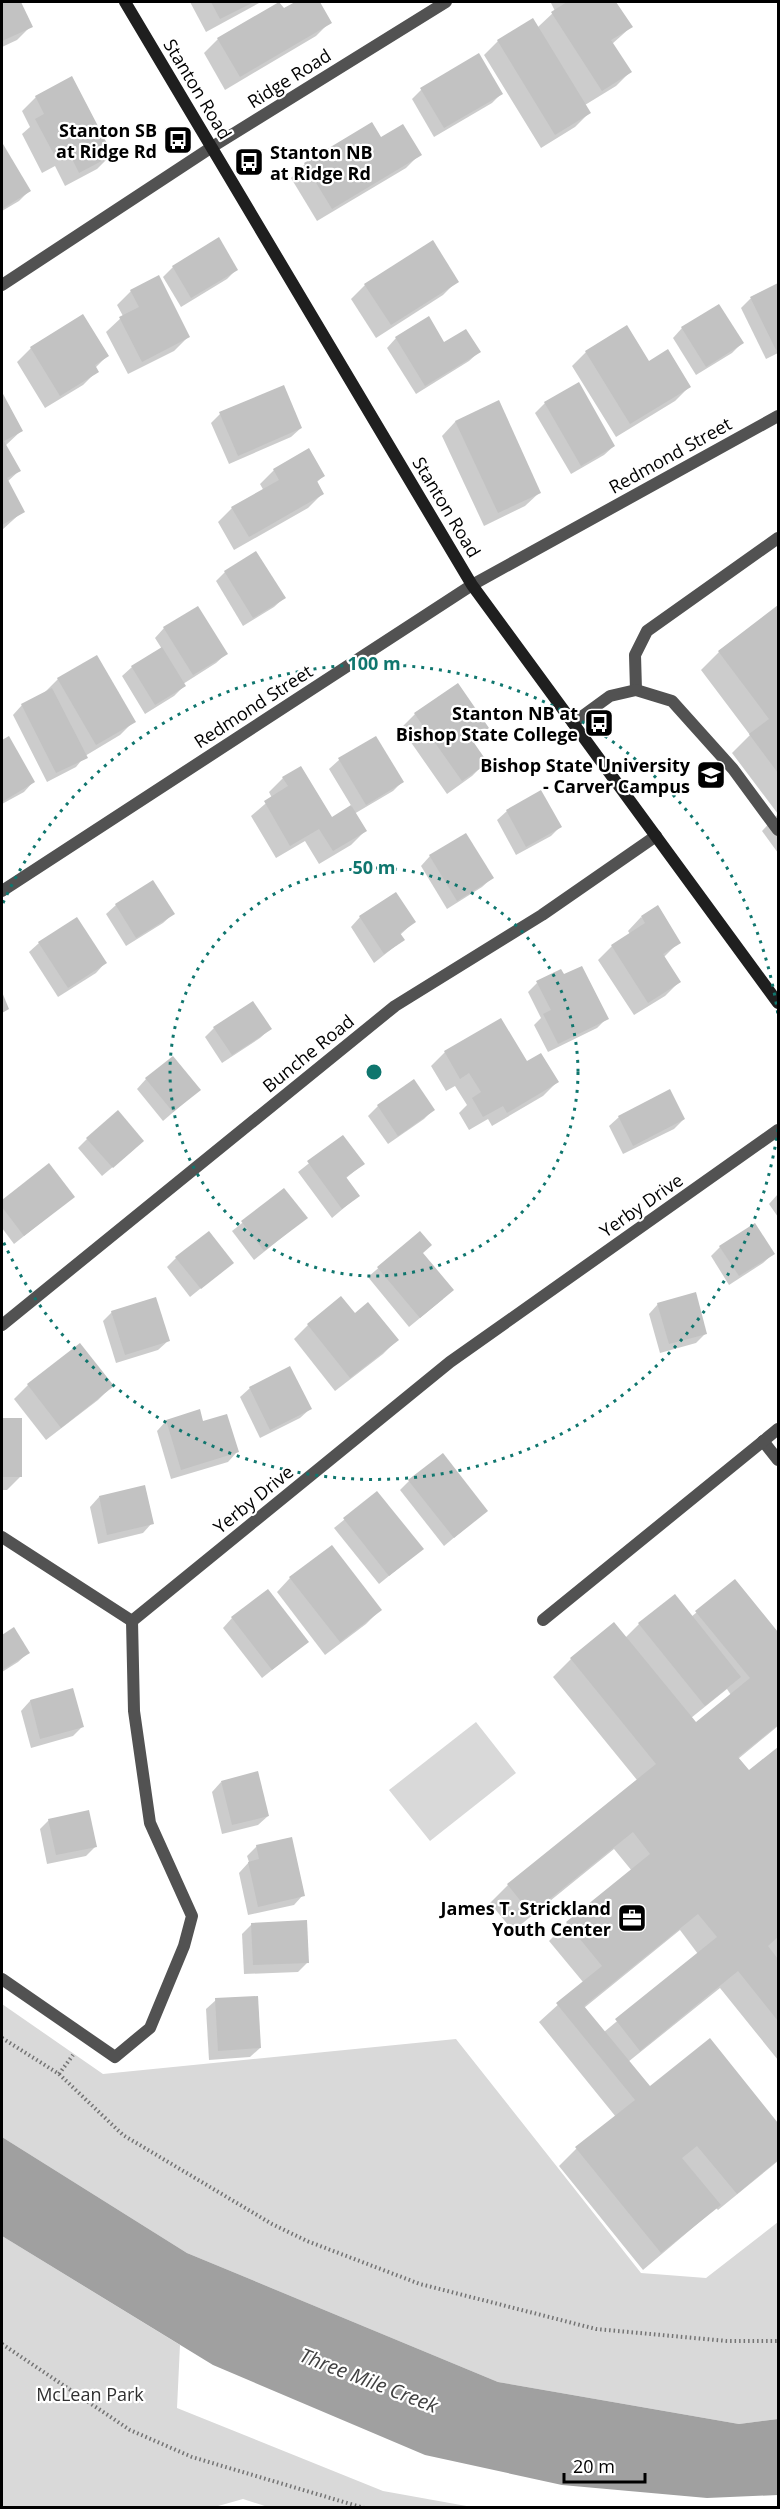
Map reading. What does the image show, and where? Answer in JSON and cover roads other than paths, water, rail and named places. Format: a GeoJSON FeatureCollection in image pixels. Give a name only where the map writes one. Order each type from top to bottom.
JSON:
{"type":"FeatureCollection","features":[{"type":"Feature","properties":{"kind":"street","name":"Stanton Road"},"geometry":{"type":"LineString","coordinates":[[125,2],[472,585],[778,1003]]}},
{"type":"Feature","properties":{"kind":"street","name":"Ridge Road"},"geometry":{"type":"LineString","coordinates":[[2,285],[212,147],[446,2]]}},
{"type":"Feature","properties":{"kind":"street","name":"Redmond Street"},"geometry":{"type":"LineString","coordinates":[[2,891],[472,585],[778,416]]}},
{"type":"Feature","properties":{"kind":"street"},"geometry":{"type":"LineString","coordinates":[[636,690],[635,656],[647,632],[778,538]]}},
{"type":"Feature","properties":{"kind":"street"},"geometry":{"type":"LineString","coordinates":[[573,723],[610,696],[636,690],[672,701],[733,768],[778,830]]}},
{"type":"Feature","properties":{"kind":"street","name":"Bunche Road"},"geometry":{"type":"LineString","coordinates":[[2,1325],[395,1006],[542,915],[656,836]]}},
{"type":"Feature","properties":{"kind":"street","name":"Yerby Drive"},"geometry":{"type":"LineString","coordinates":[[132,1621],[450,1362],[778,1130]]}},
{"type":"Feature","properties":{"kind":"street"},"geometry":{"type":"LineString","coordinates":[[543,1620],[778,1429]]}},
{"type":"Feature","properties":{"kind":"street"},"geometry":{"type":"LineString","coordinates":[[763,1441],[778,1460]]}},
{"type":"Feature","properties":{"kind":"street"},"geometry":{"type":"LineString","coordinates":[[2,1537],[132,1621],[134,1711],[150,1823],[192,1916],[184,1946],[150,2028],[114,2056],[2,1979]]}},
{"type":"Feature","properties":{"kind":"water","name":"Three Mile Creek"},"geometry":{"type":"Polygon","coordinates":[[[2,2137],[187,2253],[498,2382],[739,2424],[778,2419],[778,2495],[707,2498],[562,2485],[425,2455],[213,2365],[2,2236],[2,2137]]]}},
{"type":"Feature","properties":{"kind":"place","name":"Stanton SB at Ridge Rd"},"geometry":{"type":"Point","coordinates":[178,140]}},
{"type":"Feature","properties":{"kind":"place","name":"Stanton NB at Ridge Rd"},"geometry":{"type":"Point","coordinates":[249,162]}},
{"type":"Feature","properties":{"kind":"place","name":"Stanton NB at Bishop State College"},"geometry":{"type":"Point","coordinates":[599,723]}},
{"type":"Feature","properties":{"kind":"place","name":"Bishop State University - Carver Campus"},"geometry":{"type":"Point","coordinates":[711,775]}},
{"type":"Feature","properties":{"kind":"place","name":"James T. Strickland Youth Center"},"geometry":{"type":"Point","coordinates":[632,1918]}},
{"type":"Feature","properties":{"kind":"park label","name":"McLean Park"},"geometry":{"type":"Point","coordinates":[90,2394]}}]}
